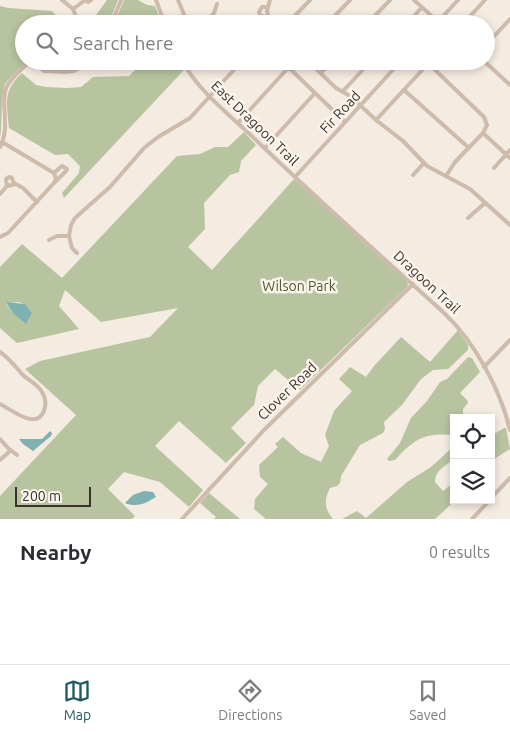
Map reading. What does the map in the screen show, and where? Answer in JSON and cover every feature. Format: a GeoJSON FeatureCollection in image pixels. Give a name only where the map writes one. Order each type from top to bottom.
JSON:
{"type":"FeatureCollection","features":[{"type":"Feature","properties":{"kind":"street"},"geometry":{"type":"LineString","coordinates":[[62,0],[73,9],[75,15]]}},
{"type":"Feature","properties":{"kind":"street"},"geometry":{"type":"LineString","coordinates":[[73,9],[84,0],[88,2],[91,0]]}},
{"type":"Feature","properties":{"kind":"street"},"geometry":{"type":"LineString","coordinates":[[114,15],[120,0]]}},
{"type":"Feature","properties":{"kind":"street"},"geometry":{"type":"LineString","coordinates":[[156,0],[162,15]]}},
{"type":"Feature","properties":{"kind":"street"},"geometry":{"type":"LineString","coordinates":[[178,0],[184,15]]}},
{"type":"Feature","properties":{"kind":"street"},"geometry":{"type":"LineString","coordinates":[[267,15],[267,7],[270,0]]}},
{"type":"Feature","properties":{"kind":"street"},"geometry":{"type":"LineString","coordinates":[[296,15],[310,0]]}},
{"type":"Feature","properties":{"kind":"street"},"geometry":{"type":"LineString","coordinates":[[336,15],[350,0]]}},
{"type":"Feature","properties":{"kind":"street"},"geometry":{"type":"LineString","coordinates":[[376,15],[390,0]]}},
{"type":"Feature","properties":{"kind":"street"},"geometry":{"type":"LineString","coordinates":[[414,0],[430,15]]}},
{"type":"Feature","properties":{"kind":"street"},"geometry":{"type":"LineString","coordinates":[[446,15],[458,0]]}},
{"type":"Feature","properties":{"kind":"street"},"geometry":{"type":"LineString","coordinates":[[471,15],[485,0]]}},
{"type":"Feature","properties":{"kind":"street"},"geometry":{"type":"LineString","coordinates":[[212,15],[217,4]]}},
{"type":"Feature","properties":{"kind":"street"},"geometry":{"type":"LineString","coordinates":[[260,15],[260,8],[267,7]]}},
{"type":"Feature","properties":{"kind":"street"},"geometry":{"type":"LineString","coordinates":[[415,15],[422,7]]}},
{"type":"Feature","properties":{"kind":"street"},"geometry":{"type":"LineString","coordinates":[[495,35],[510,19]]}},
{"type":"Feature","properties":{"kind":"street"},"geometry":{"type":"LineString","coordinates":[[0,147],[6,129],[3,99],[5,90],[22,70]]}},
{"type":"Feature","properties":{"kind":"street"},"geometry":{"type":"LineString","coordinates":[[43,70],[47,72],[66,72],[76,70]]}},
{"type":"Feature","properties":{"kind":"street","name":"East Dragoon Trail"},"geometry":{"type":"LineString","coordinates":[[188,70],[210,96],[295,177]]}},
{"type":"Feature","properties":{"kind":"street"},"geometry":{"type":"LineString","coordinates":[[77,253],[72,248],[68,236],[70,225],[75,218],[105,191],[139,152],[158,137],[190,118],[234,70]]}},
{"type":"Feature","properties":{"kind":"street"},"geometry":{"type":"LineString","coordinates":[[238,123],[286,70]]}},
{"type":"Feature","properties":{"kind":"street"},"geometry":{"type":"LineString","coordinates":[[290,70],[345,122]]}},
{"type":"Feature","properties":{"kind":"street"},"geometry":{"type":"LineString","coordinates":[[317,70],[336,88],[403,141],[424,163],[465,186],[510,225]]}},
{"type":"Feature","properties":{"kind":"street"},"geometry":{"type":"LineString","coordinates":[[320,73],[323,70]]}},
{"type":"Feature","properties":{"kind":"street"},"geometry":{"type":"LineString","coordinates":[[343,92],[363,70]]}},
{"type":"Feature","properties":{"kind":"street","name":"Fir Road"},"geometry":{"type":"LineString","coordinates":[[295,177],[393,70]]}},
{"type":"Feature","properties":{"kind":"street"},"geometry":{"type":"LineString","coordinates":[[376,120],[423,70]]}},
{"type":"Feature","properties":{"kind":"street"},"geometry":{"type":"LineString","coordinates":[[434,70],[464,96],[484,117],[487,125],[483,134],[455,162],[446,176]]}},
{"type":"Feature","properties":{"kind":"street"},"geometry":{"type":"LineString","coordinates":[[494,70],[510,85]]}},
{"type":"Feature","properties":{"kind":"street"},"geometry":{"type":"LineString","coordinates":[[404,90],[469,148]]}},
{"type":"Feature","properties":{"kind":"street"},"geometry":{"type":"LineString","coordinates":[[264,148],[315,93]]}},
{"type":"Feature","properties":{"kind":"street"},"geometry":{"type":"LineString","coordinates":[[483,134],[510,158]]}},
{"type":"Feature","properties":{"kind":"street"},"geometry":{"type":"LineString","coordinates":[[2,142],[54,174]]}},
{"type":"Feature","properties":{"kind":"street"},"geometry":{"type":"LineString","coordinates":[[494,168],[510,150]]}},
{"type":"Feature","properties":{"kind":"street"},"geometry":{"type":"LineString","coordinates":[[413,175],[424,163]]}},
{"type":"Feature","properties":{"kind":"street"},"geometry":{"type":"LineString","coordinates":[[0,238],[8,233],[67,168],[62,166],[54,174]]}},
{"type":"Feature","properties":{"kind":"street"},"geometry":{"type":"LineString","coordinates":[[54,174],[55,182]]}},
{"type":"Feature","properties":{"kind":"street"},"geometry":{"type":"LineString","coordinates":[[8,186],[6,179],[9,177],[12,178],[14,184]]}},
{"type":"Feature","properties":{"kind":"street","name":"Dragoon Trail"},"geometry":{"type":"LineString","coordinates":[[295,177],[460,329],[484,367],[500,398],[510,430]]}},
{"type":"Feature","properties":{"kind":"street"},"geometry":{"type":"LineString","coordinates":[[0,194],[8,186],[14,184],[23,188],[37,202]]}},
{"type":"Feature","properties":{"kind":"street"},"geometry":{"type":"LineString","coordinates":[[468,218],[485,202]]}},
{"type":"Feature","properties":{"kind":"street"},"geometry":{"type":"LineString","coordinates":[[49,240],[57,236],[68,236]]}},
{"type":"Feature","properties":{"kind":"street","name":"Clover Road"},"geometry":{"type":"LineString","coordinates":[[182,519],[264,430],[413,284]]}},
{"type":"Feature","properties":{"kind":"street"},"geometry":{"type":"LineString","coordinates":[[484,367],[510,340]]}},
{"type":"Feature","properties":{"kind":"street"},"geometry":{"type":"LineString","coordinates":[[0,352],[41,390],[45,402],[42,415],[31,419],[20,416],[0,404]]}},
{"type":"Feature","properties":{"kind":"street"},"geometry":{"type":"LineString","coordinates":[[0,439],[16,455]]}},
{"type":"Feature","properties":{"kind":"street"},"geometry":{"type":"LineString","coordinates":[[0,453],[2,459],[10,451]]}},
{"type":"Feature","properties":{"kind":"street"},"geometry":{"type":"LineString","coordinates":[[495,494],[510,478]]}},
{"type":"Feature","properties":{"kind":"street"},"geometry":{"type":"LineString","coordinates":[[472,519],[486,504]]}},
{"type":"Feature","properties":{"kind":"green space"},"geometry":{"type":"Polygon","coordinates":[[[107,0],[118,0],[112,15],[96,15],[107,0]]]}},
{"type":"Feature","properties":{"kind":"green space"},"geometry":{"type":"Polygon","coordinates":[[[124,0],[138,0],[147,5],[155,6],[158,15],[118,15],[124,0]]]}},
{"type":"Feature","properties":{"kind":"green space"},"geometry":{"type":"Polygon","coordinates":[[[0,6],[52,11],[55,15],[15,15],[15,70],[18,70],[5,84],[0,138],[0,6]]]}},
{"type":"Feature","properties":{"kind":"green space"},"geometry":{"type":"Polygon","coordinates":[[[135,70],[184,70],[64,198],[62,193],[79,173],[80,166],[68,154],[55,155],[9,128],[7,98],[11,86],[22,73],[36,85],[67,88],[81,87],[93,77],[129,76],[135,70]]]}},
{"type":"Feature","properties":{"kind":"green space","name":"Wilson Park"},"geometry":{"type":"Polygon","coordinates":[[[244,132],[256,145],[241,161],[239,172],[230,175],[204,203],[205,229],[188,247],[212,270],[294,179],[407,281],[408,286],[300,390],[275,369],[258,386],[254,405],[231,428],[246,443],[226,463],[179,421],[155,446],[203,490],[189,507],[160,482],[124,472],[108,489],[135,516],[132,519],[0,519],[0,496],[76,415],[25,369],[40,361],[150,337],[178,308],[101,322],[65,290],[59,306],[79,329],[17,343],[0,328],[0,267],[22,244],[62,278],[177,156],[200,154],[215,147],[228,147],[244,132]],[[19,302],[6,303],[13,313],[32,313],[24,304],[19,302]]]}},
{"type":"Feature","properties":{"kind":"green space"},"geometry":{"type":"Polygon","coordinates":[[[458,330],[468,345],[468,350],[448,369],[433,370],[421,379],[402,405],[384,422],[385,429],[383,433],[360,445],[341,476],[340,483],[330,488],[326,504],[333,519],[266,519],[254,509],[255,499],[268,484],[260,477],[259,465],[278,447],[275,444],[283,437],[301,453],[321,462],[329,446],[325,435],[334,411],[352,391],[339,379],[350,367],[366,377],[401,337],[430,362],[458,330]]]}},
{"type":"Feature","properties":{"kind":"green space"},"geometry":{"type":"Polygon","coordinates":[[[468,357],[472,358],[480,372],[460,393],[468,403],[463,409],[463,414],[450,414],[450,435],[426,436],[408,447],[395,460],[389,461],[387,459],[400,443],[411,418],[427,401],[440,382],[447,379],[468,357]]]}},
{"type":"Feature","properties":{"kind":"green space"},"geometry":{"type":"Polygon","coordinates":[[[506,428],[510,449],[495,458],[495,434],[506,428]]]}},
{"type":"Feature","properties":{"kind":"green space"},"geometry":{"type":"Polygon","coordinates":[[[450,450],[450,462],[438,473],[435,482],[443,491],[450,485],[450,504],[452,504],[435,519],[342,519],[357,511],[366,518],[407,482],[431,467],[450,450]]]}},
{"type":"Feature","properties":{"kind":"green space"},"geometry":{"type":"Polygon","coordinates":[[[209,493],[240,519],[214,519],[216,517],[200,503],[209,493]]]}},
{"type":"Feature","properties":{"kind":"water"},"geometry":{"type":"Polygon","coordinates":[[[6,302],[25,304],[32,313],[26,324],[13,313],[6,302]]]}},
{"type":"Feature","properties":{"kind":"water"},"geometry":{"type":"Polygon","coordinates":[[[50,431],[52,433],[51,436],[33,451],[19,439],[42,439],[50,431]]]}},
{"type":"Feature","properties":{"kind":"water"},"geometry":{"type":"Polygon","coordinates":[[[144,491],[153,492],[156,497],[137,505],[125,503],[133,495],[144,491]]]}}]}
